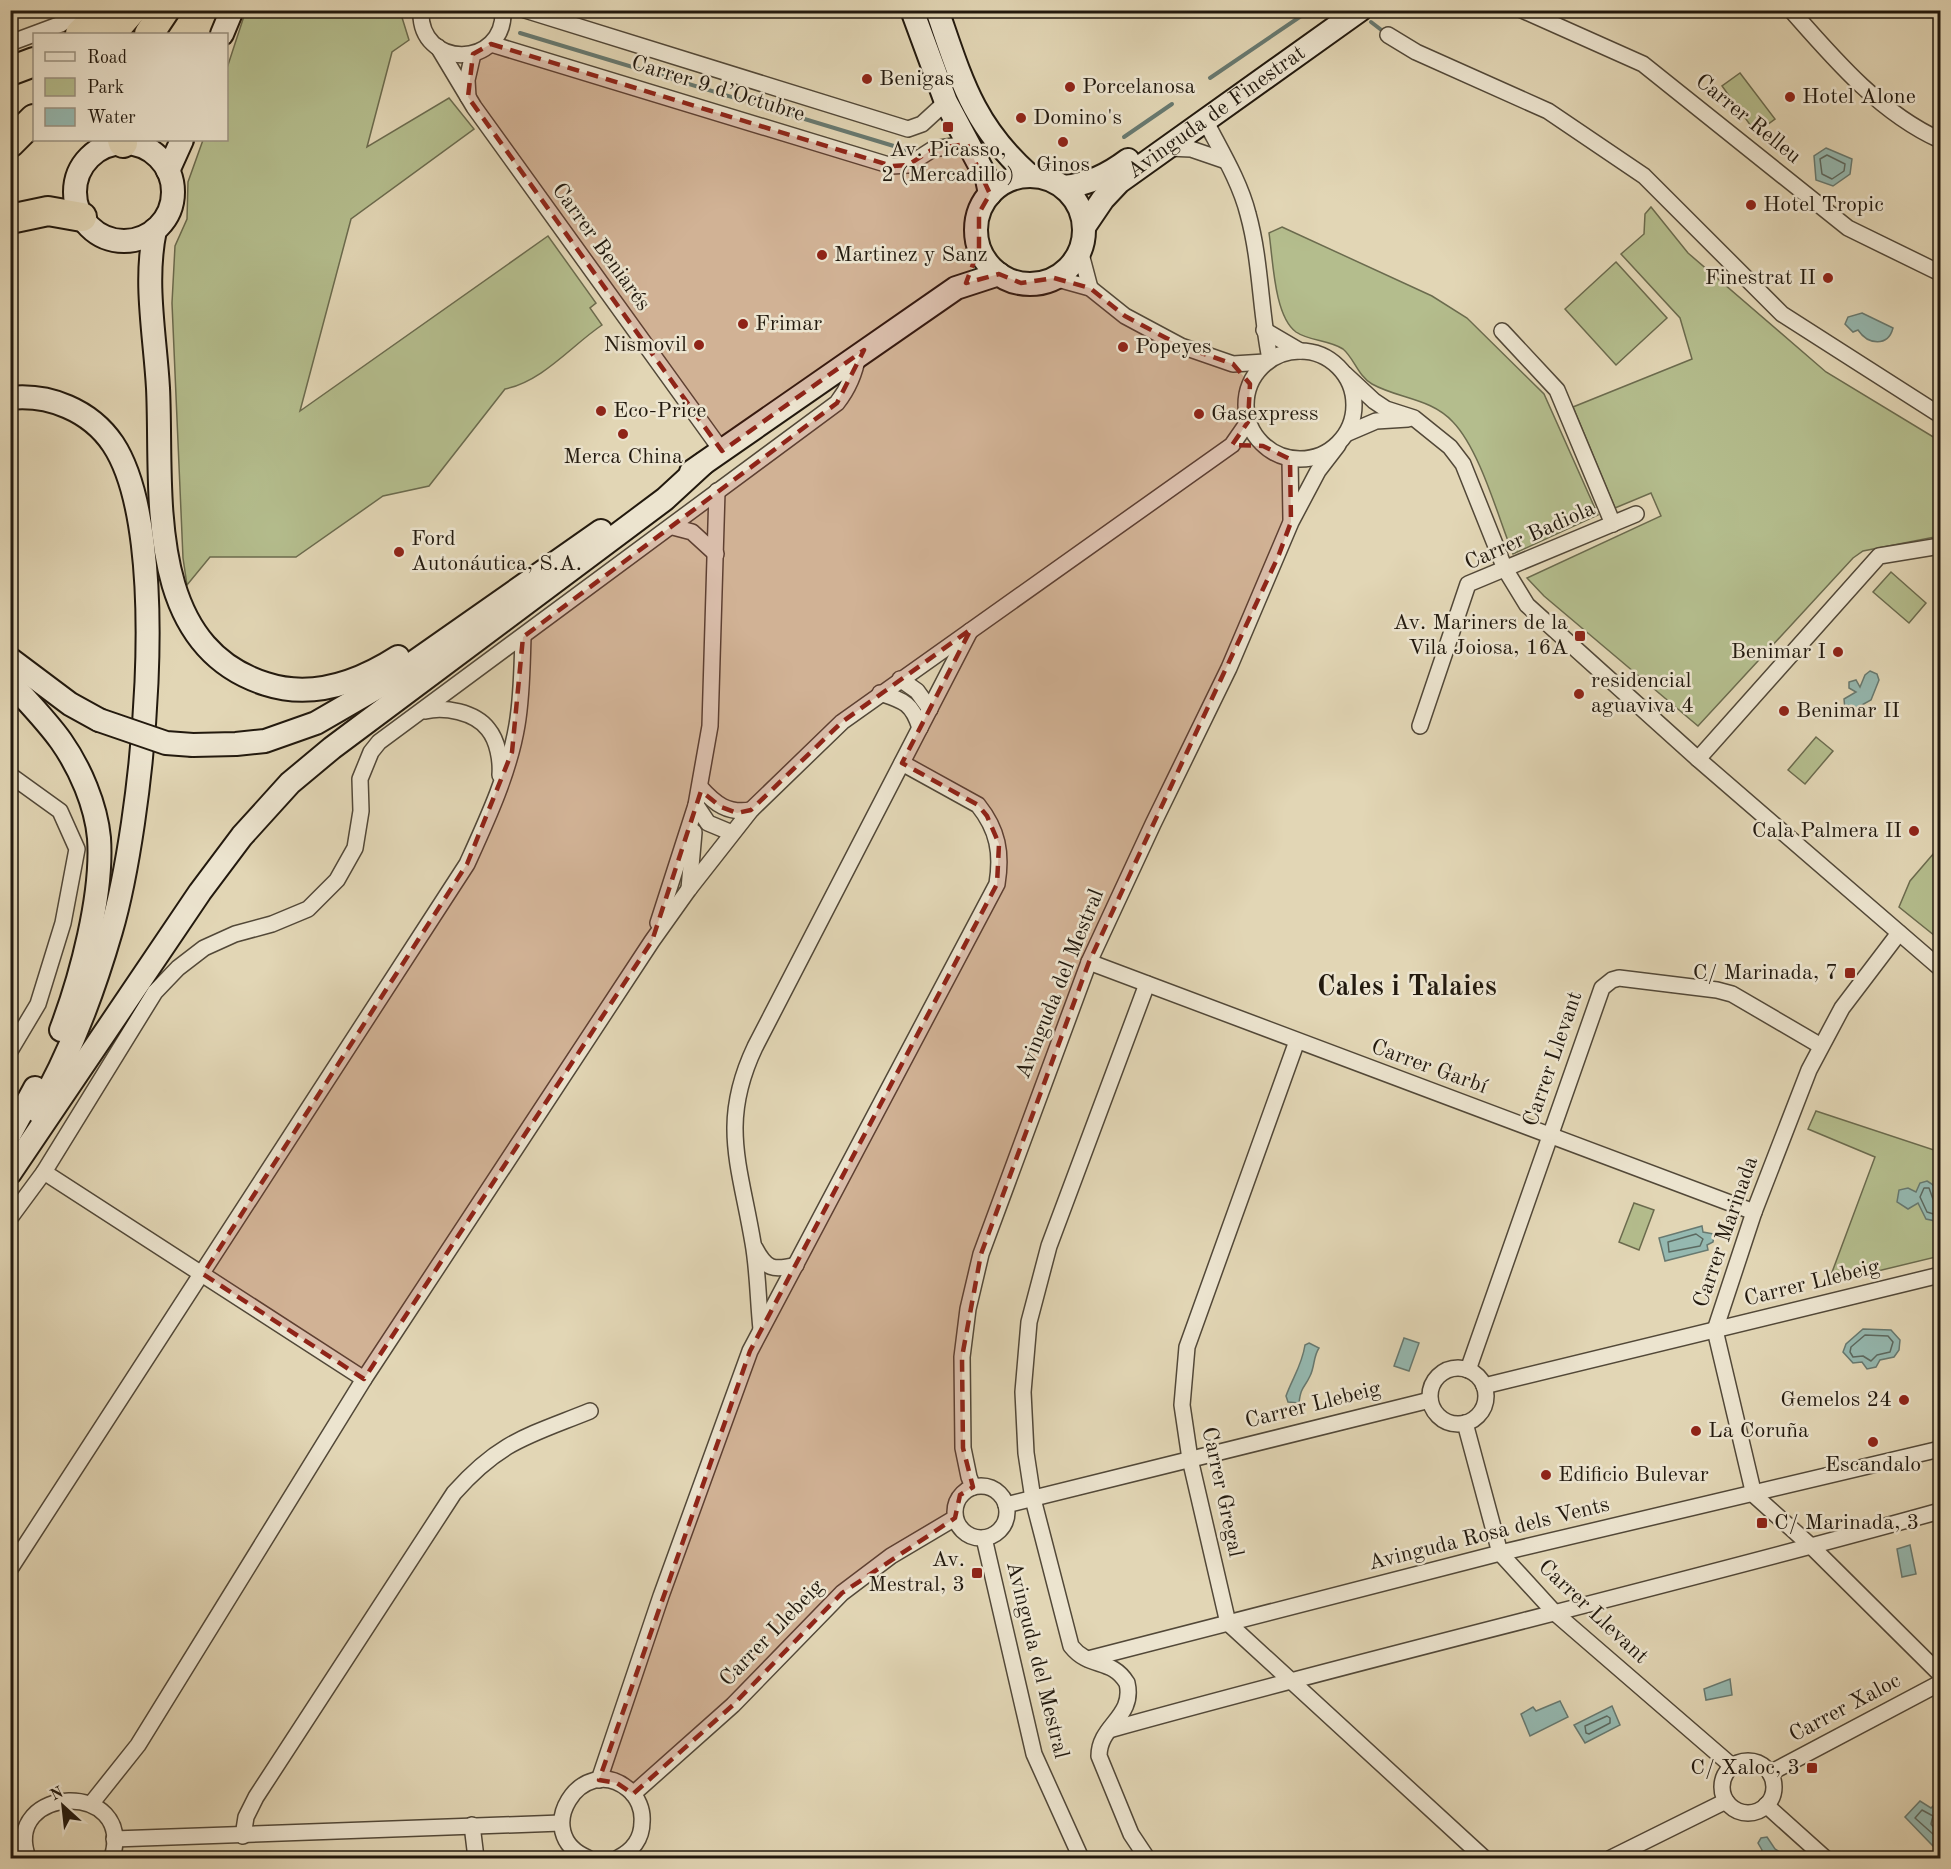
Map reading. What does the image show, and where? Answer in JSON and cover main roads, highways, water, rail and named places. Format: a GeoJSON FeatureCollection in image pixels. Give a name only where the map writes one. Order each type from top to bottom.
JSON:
{"type":"FeatureCollection","features":[{"type":"Feature","properties":{"kind":"highway"},"geometry":{"type":"LineString","coordinates":[[81,33],[104,10]]}},
{"type":"Feature","properties":{"kind":"highway"},"geometry":{"type":"LineString","coordinates":[[112,33],[132,10]]}},
{"type":"Feature","properties":{"kind":"highway"},"geometry":{"type":"LineString","coordinates":[[130,33],[149,10]]}},
{"type":"Feature","properties":{"kind":"highway"},"geometry":{"type":"LineString","coordinates":[[149,33],[165,10]]}},
{"type":"Feature","properties":{"kind":"highway"},"geometry":{"type":"LineString","coordinates":[[10,71],[33,62]]}},
{"type":"Feature","properties":{"kind":"highway"},"geometry":{"type":"LineString","coordinates":[[10,143],[33,120]]}},
{"type":"Feature","properties":{"kind":"highway"},"geometry":{"type":"LineString","coordinates":[[10,158],[33,136]]}},
{"type":"Feature","properties":{"kind":"highway"},"geometry":{"type":"LineString","coordinates":[[10,219],[48,211],[82,217]]}},
{"type":"Feature","properties":{"kind":"main road"},"geometry":{"type":"LineString","coordinates":[[222,33],[232,10]]}},
{"type":"Feature","properties":{"kind":"main road"},"geometry":{"type":"LineString","coordinates":[[912,10],[946,102],[987,179],[990,194]]}},
{"type":"Feature","properties":{"kind":"main road"},"geometry":{"type":"LineString","coordinates":[[937,10],[977,114],[1002,150],[1030,176]]}},
{"type":"Feature","properties":{"kind":"main road","name":"Avinguda de Finestrat"},"geometry":{"type":"LineString","coordinates":[[1064,187],[1083,185],[1106,175],[1341,10]]}},
{"type":"Feature","properties":{"kind":"main road","name":"Avinguda de Finestrat"},"geometry":{"type":"LineString","coordinates":[[1084,227],[1119,182],[1360,10]]}},
{"type":"Feature","properties":{"kind":"main road"},"geometry":{"type":"LineString","coordinates":[[122,141],[150,150],[168,171],[173,186],[172,202],[166,217],[155,230],[136,239],[120,241],[97,232],[82,217],[75,195],[82,167],[99,150],[122,141]]}},
{"type":"Feature","properties":{"kind":"main road"},"geometry":{"type":"LineString","coordinates":[[168,171],[182,141]]}},
{"type":"Feature","properties":{"kind":"main road"},"geometry":{"type":"LineString","coordinates":[[1030,176],[1049,179],[1064,187],[1076,201],[1084,227],[1080,250],[1067,269],[1054,278],[1032,284],[1021,283],[999,274],[986,261],[979,248],[977,219],[990,194],[1009,180],[1030,176]]}},
{"type":"Feature","properties":{"kind":"main road"},"geometry":{"type":"LineString","coordinates":[[142,753],[156,696],[161,483],[158,387],[150,264],[155,230]]}},
{"type":"Feature","properties":{"kind":"main road"},"geometry":{"type":"LineString","coordinates":[[10,659],[49,689],[99,720],[166,743],[193,745],[265,741],[316,723],[408,667],[560,557],[712,458],[956,288],[970,271],[979,248]]}},
{"type":"Feature","properties":{"kind":"main road"},"geometry":{"type":"LineString","coordinates":[[956,288],[999,274]]}},
{"type":"Feature","properties":{"kind":"main road"},"geometry":{"type":"LineString","coordinates":[[10,398],[31,396],[77,411],[99,428],[113,444],[129,480],[142,539],[146,599],[142,753],[128,859],[112,929],[92,990],[69,1048],[41,1103],[10,1155]]}},
{"type":"Feature","properties":{"kind":"main road"},"geometry":{"type":"LineString","coordinates":[[10,1173],[200,892],[242,836],[290,783],[332,748],[665,499],[712,458]]}},
{"type":"Feature","properties":{"kind":"main road"},"geometry":{"type":"LineString","coordinates":[[161,483],[168,563],[183,613],[198,637],[213,654],[253,680],[274,687],[304,690],[329,687],[380,669],[518,576],[560,557]]}},
{"type":"Feature","properties":{"kind":"main road"},"geometry":{"type":"LineString","coordinates":[[10,644],[49,689]]}},
{"type":"Feature","properties":{"kind":"main road"},"geometry":{"type":"LineString","coordinates":[[10,682],[61,741],[91,799],[99,838],[95,893],[71,1003],[52,1054],[10,1134]]}},
{"type":"Feature","properties":{"kind":"water"},"geometry":{"type":"Polygon","coordinates":[[[1826,148],[1852,159],[1850,174],[1833,186],[1816,180],[1814,156],[1826,148]]]}},
{"type":"Feature","properties":{"kind":"water"},"geometry":{"type":"Polygon","coordinates":[[[1862,313],[1893,328],[1887,338],[1877,342],[1872,341],[1858,330],[1853,332],[1845,324],[1848,317],[1862,313]]]}},
{"type":"Feature","properties":{"kind":"water"},"geometry":{"type":"Polygon","coordinates":[[[1870,671],[1877,674],[1879,680],[1871,700],[1851,711],[1845,710],[1844,699],[1856,692],[1849,688],[1849,682],[1856,680],[1860,687],[1865,675],[1870,671]]]}},
{"type":"Feature","properties":{"kind":"water"},"geometry":{"type":"Polygon","coordinates":[[[1927,1181],[1936,1188],[1938,1193],[1940,1222],[1926,1219],[1918,1203],[1908,1209],[1897,1202],[1899,1190],[1908,1188],[1916,1192],[1920,1183],[1927,1181]]]}},
{"type":"Feature","properties":{"kind":"water"},"geometry":{"type":"Polygon","coordinates":[[[1702,1226],[1703,1232],[1714,1234],[1713,1242],[1707,1245],[1708,1250],[1665,1261],[1659,1238],[1702,1226]]]}},
{"type":"Feature","properties":{"kind":"water"},"geometry":{"type":"Polygon","coordinates":[[[1863,1329],[1891,1330],[1900,1340],[1899,1350],[1894,1357],[1880,1360],[1876,1367],[1867,1369],[1862,1362],[1853,1363],[1843,1352],[1846,1344],[1863,1329]]]}},
{"type":"Feature","properties":{"kind":"water"},"geometry":{"type":"Polygon","coordinates":[[[1404,1338],[1419,1343],[1409,1371],[1394,1366],[1404,1338]]]}},
{"type":"Feature","properties":{"kind":"water"},"geometry":{"type":"Polygon","coordinates":[[[1309,1343],[1319,1348],[1312,1372],[1302,1390],[1299,1403],[1288,1402],[1286,1396],[1300,1365],[1305,1345],[1309,1343]]]}},
{"type":"Feature","properties":{"kind":"water"},"geometry":{"type":"Polygon","coordinates":[[[1910,1545],[1916,1574],[1902,1577],[1897,1549],[1910,1545]]]}},
{"type":"Feature","properties":{"kind":"water"},"geometry":{"type":"Polygon","coordinates":[[[1730,1679],[1732,1695],[1706,1700],[1704,1689],[1730,1679]]]}},
{"type":"Feature","properties":{"kind":"water"},"geometry":{"type":"Polygon","coordinates":[[[1560,1701],[1568,1717],[1530,1736],[1521,1714],[1533,1707],[1536,1711],[1560,1701]]]}},
{"type":"Feature","properties":{"kind":"water"},"geometry":{"type":"Polygon","coordinates":[[[1612,1706],[1620,1725],[1585,1743],[1574,1725],[1612,1706]]]}},
{"type":"Feature","properties":{"kind":"water"},"geometry":{"type":"Polygon","coordinates":[[[1940,1799],[1940,1819],[1937,1822],[1940,1827],[1940,1837],[1933,1846],[1905,1817],[1920,1801],[1931,1808],[1940,1799]]]}},
{"type":"Feature","properties":{"kind":"water"},"geometry":{"type":"Polygon","coordinates":[[[1767,1837],[1775,1849],[1790,1858],[1760,1858],[1762,1850],[1758,1843],[1761,1838],[1767,1837]]]}},
{"type":"Feature","properties":{"kind":"waterway"},"geometry":{"type":"LineString","coordinates":[[1210,78],[1310,10]]}},
{"type":"Feature","properties":{"kind":"waterway"},"geometry":{"type":"LineString","coordinates":[[1371,22],[1384,32]]}},
{"type":"Feature","properties":{"kind":"waterway"},"geometry":{"type":"LineString","coordinates":[[520,33],[907,150]]}},
{"type":"Feature","properties":{"kind":"waterway"},"geometry":{"type":"LineString","coordinates":[[1124,137],[1172,104]]}},
{"type":"Feature","properties":{"kind":"place","name":"Benigas"},"geometry":{"type":"Point","coordinates":[867,79]}},
{"type":"Feature","properties":{"kind":"place","name":"Porcelanosa"},"geometry":{"type":"Point","coordinates":[1070,87]}},
{"type":"Feature","properties":{"kind":"place","name":"Hotel Alone"},"geometry":{"type":"Point","coordinates":[1790,97]}},
{"type":"Feature","properties":{"kind":"place","name":"Domino's"},"geometry":{"type":"Point","coordinates":[1021,118]}},
{"type":"Feature","properties":{"kind":"place","name":"Av. Picasso, 2 (Mercadillo)"},"geometry":{"type":"Point","coordinates":[948,127]}},
{"type":"Feature","properties":{"kind":"place","name":"Ginos"},"geometry":{"type":"Point","coordinates":[1063,142]}},
{"type":"Feature","properties":{"kind":"place","name":"Hotel Tropic"},"geometry":{"type":"Point","coordinates":[1751,205]}},
{"type":"Feature","properties":{"kind":"place","name":"Martinez y Sanz"},"geometry":{"type":"Point","coordinates":[822,255]}},
{"type":"Feature","properties":{"kind":"place","name":"Finestrat II"},"geometry":{"type":"Point","coordinates":[1828,278]}},
{"type":"Feature","properties":{"kind":"place","name":"Frimar"},"geometry":{"type":"Point","coordinates":[743,324]}},
{"type":"Feature","properties":{"kind":"place","name":"Nismovil"},"geometry":{"type":"Point","coordinates":[699,345]}},
{"type":"Feature","properties":{"kind":"place","name":"Popeyes"},"geometry":{"type":"Point","coordinates":[1123,347]}},
{"type":"Feature","properties":{"kind":"place","name":"Eco-Price"},"geometry":{"type":"Point","coordinates":[601,411]}},
{"type":"Feature","properties":{"kind":"place","name":"Gasexpress"},"geometry":{"type":"Point","coordinates":[1199,414]}},
{"type":"Feature","properties":{"kind":"place","name":"Merca China"},"geometry":{"type":"Point","coordinates":[623,434]}},
{"type":"Feature","properties":{"kind":"place","name":"Ford Autonáutica, S.A."},"geometry":{"type":"Point","coordinates":[399,552]}},
{"type":"Feature","properties":{"kind":"place","name":"Av. Mariners de la Vila Joiosa, 16A"},"geometry":{"type":"Point","coordinates":[1580,636]}},
{"type":"Feature","properties":{"kind":"place","name":"Benimar I"},"geometry":{"type":"Point","coordinates":[1838,652]}},
{"type":"Feature","properties":{"kind":"place","name":"residencial aguaviva 4"},"geometry":{"type":"Point","coordinates":[1579,694]}},
{"type":"Feature","properties":{"kind":"place","name":"Benimar II"},"geometry":{"type":"Point","coordinates":[1784,711]}},
{"type":"Feature","properties":{"kind":"place","name":"Cala Palmera II"},"geometry":{"type":"Point","coordinates":[1914,831]}},
{"type":"Feature","properties":{"kind":"place","name":"C/ Marinada, 7"},"geometry":{"type":"Point","coordinates":[1850,973]}},
{"type":"Feature","properties":{"kind":"place","name":"Gemelos 24"},"geometry":{"type":"Point","coordinates":[1904,1400]}},
{"type":"Feature","properties":{"kind":"place","name":"La Coruña"},"geometry":{"type":"Point","coordinates":[1696,1431]}},
{"type":"Feature","properties":{"kind":"place","name":"Escandalo"},"geometry":{"type":"Point","coordinates":[1873,1442]}},
{"type":"Feature","properties":{"kind":"place","name":"Edificio Bulevar"},"geometry":{"type":"Point","coordinates":[1546,1475]}},
{"type":"Feature","properties":{"kind":"place","name":"C/ Marinada, 3"},"geometry":{"type":"Point","coordinates":[1762,1523]}},
{"type":"Feature","properties":{"kind":"place","name":"Av. Mestral, 3"},"geometry":{"type":"Point","coordinates":[977,1573]}},
{"type":"Feature","properties":{"kind":"place","name":"C/ Xaloc, 3"},"geometry":{"type":"Point","coordinates":[1812,1768]}},
{"type":"Feature","properties":{"kind":"district","name":"Cales i Talaies"},"geometry":{"type":"Point","coordinates":[1407,988]}}]}
